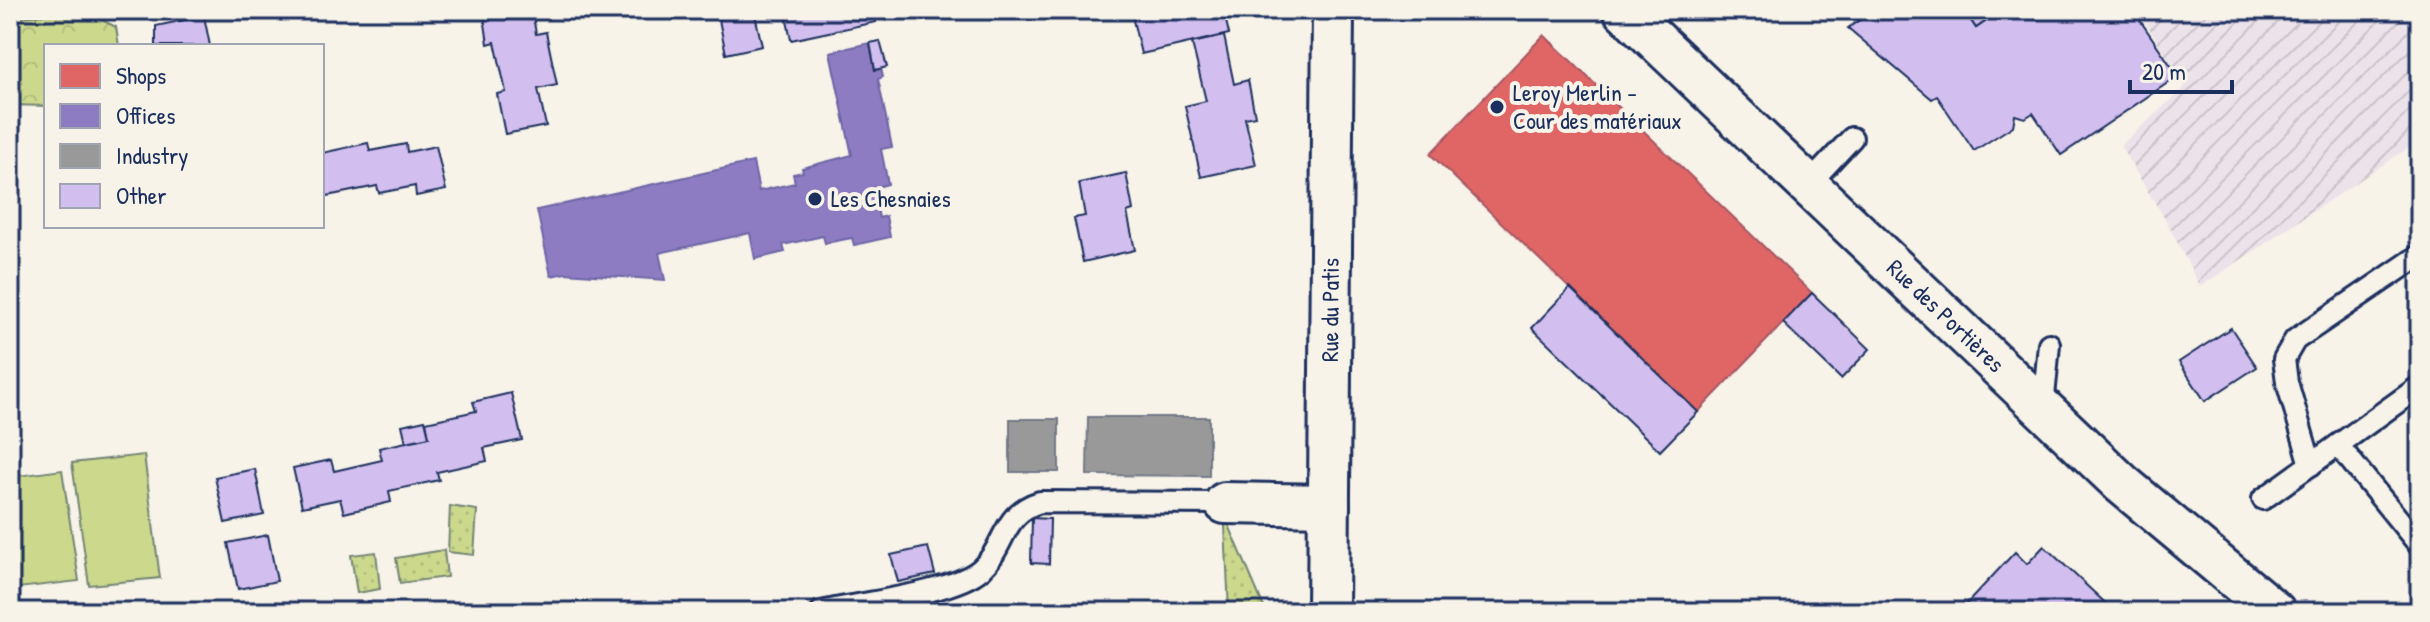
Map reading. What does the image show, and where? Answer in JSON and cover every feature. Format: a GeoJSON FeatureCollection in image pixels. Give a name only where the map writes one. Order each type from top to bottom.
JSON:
{"type":"FeatureCollection","features":[{"type":"Feature","properties":{"kind":"street","name":"Rue du Patis"},"geometry":{"type":"LineString","coordinates":[[1328,612],[1333,10]]}},
{"type":"Feature","properties":{"kind":"street","name":"Rue des Portières"},"geometry":{"type":"LineString","coordinates":[[1624,10],[2122,484],[2275,612]]}},
{"type":"Feature","properties":{"kind":"street"},"geometry":{"type":"LineString","coordinates":[[1225,503],[1329,505]]}},
{"type":"Feature","properties":{"kind":"lane"},"geometry":{"type":"LineString","coordinates":[[1808,185],[1852,138]]}},
{"type":"Feature","properties":{"kind":"lane"},"geometry":{"type":"LineString","coordinates":[[2311,465],[2287,382],[2284,359],[2295,340],[2420,255]]}},
{"type":"Feature","properties":{"kind":"lane"},"geometry":{"type":"LineString","coordinates":[[2043,408],[2049,344]]}},
{"type":"Feature","properties":{"kind":"lane"},"geometry":{"type":"LineString","coordinates":[[2263,499],[2420,386]]}},
{"type":"Feature","properties":{"kind":"lane"},"geometry":{"type":"LineString","coordinates":[[2338,445],[2420,546]]}},
{"type":"Feature","properties":{"kind":"lane"},"geometry":{"type":"LineString","coordinates":[[821,612],[957,583],[982,568],[1020,508],[1040,502],[1225,503]]}},
{"type":"Feature","properties":{"kind":"shaded area"},"geometry":{"type":"Polygon","coordinates":[[[2138,10],[2420,10],[2420,140],[2200,287],[2168,224],[2120,146],[2185,87],[2138,10]]]}},
{"type":"Feature","properties":{"kind":"green space"},"geometry":{"type":"Polygon","coordinates":[[[84,11],[116,27],[119,44],[44,44],[44,106],[10,105],[10,18],[84,11]]]}},
{"type":"Feature","properties":{"kind":"green space"},"geometry":{"type":"Polygon","coordinates":[[[144,455],[160,578],[89,585],[72,463],[144,455]]]}},
{"type":"Feature","properties":{"kind":"green space"},"geometry":{"type":"Polygon","coordinates":[[[62,470],[79,581],[10,589],[10,477],[62,470]]]}},
{"type":"Feature","properties":{"kind":"green space"},"geometry":{"type":"Polygon","coordinates":[[[450,506],[477,510],[474,555],[448,552],[450,506]]]}},
{"type":"Feature","properties":{"kind":"green space"},"geometry":{"type":"Polygon","coordinates":[[[1228,523],[1266,612],[1229,612],[1225,526],[1228,523]]]}},
{"type":"Feature","properties":{"kind":"green space"},"geometry":{"type":"Polygon","coordinates":[[[444,550],[447,577],[400,583],[396,558],[444,550]]]}},
{"type":"Feature","properties":{"kind":"green space"},"geometry":{"type":"Polygon","coordinates":[[[376,552],[380,589],[357,593],[351,555],[376,552]]]}},
{"type":"Feature","properties":{"kind":"building: Shops"},"geometry":{"type":"Polygon","coordinates":[[[1544,35],[1812,293],[1698,412],[1430,154],[1544,35]]]}},
{"type":"Feature","properties":{"kind":"building: Offices"},"geometry":{"type":"Polygon","coordinates":[[[870,43],[875,70],[881,68],[883,77],[878,79],[892,147],[881,149],[888,184],[873,188],[879,218],[886,216],[890,237],[854,245],[852,238],[825,243],[823,236],[783,245],[785,252],[755,259],[750,233],[659,253],[665,280],[565,273],[551,276],[537,210],[753,162],[759,191],[795,183],[793,174],[803,172],[802,168],[852,155],[830,52],[870,43]]]}},
{"type":"Feature","properties":{"kind":"building: Industry"},"geometry":{"type":"Polygon","coordinates":[[[1088,417],[1209,417],[1209,476],[1087,475],[1088,417]]]}},
{"type":"Feature","properties":{"kind":"building: Industry"},"geometry":{"type":"Polygon","coordinates":[[[1010,419],[1059,419],[1059,472],[1010,472],[1010,419]]]}},
{"type":"Feature","properties":{"kind":"building: Other"},"geometry":{"type":"Polygon","coordinates":[[[483,10],[532,10],[536,34],[546,32],[557,85],[538,89],[546,126],[505,134],[497,94],[506,92],[495,42],[488,44],[483,10]]]}},
{"type":"Feature","properties":{"kind":"building: Other"},"geometry":{"type":"Polygon","coordinates":[[[717,10],[754,10],[762,46],[726,54],[717,10]]]}},
{"type":"Feature","properties":{"kind":"building: Other"},"geometry":{"type":"Polygon","coordinates":[[[785,10],[874,10],[876,22],[791,40],[785,10]]]}},
{"type":"Feature","properties":{"kind":"building: Other"},"geometry":{"type":"Polygon","coordinates":[[[1126,10],[1232,11],[1224,12],[1229,34],[1141,54],[1132,16],[1127,17],[1126,10]]]}},
{"type":"Feature","properties":{"kind":"building: Other"},"geometry":{"type":"Polygon","coordinates":[[[1874,10],[1964,10],[1976,28],[2003,10],[2133,10],[2178,76],[2061,155],[2033,113],[2025,118],[2015,115],[2013,126],[1974,151],[1937,96],[1932,99],[1848,28],[1874,10]]]}},
{"type":"Feature","properties":{"kind":"building: Other"},"geometry":{"type":"Polygon","coordinates":[[[1964,10],[1983,10],[1989,19],[1976,28],[1964,10]]]}},
{"type":"Feature","properties":{"kind":"building: Other"},"geometry":{"type":"Polygon","coordinates":[[[204,16],[210,44],[156,44],[156,26],[204,16]]]}},
{"type":"Feature","properties":{"kind":"building: Other"},"geometry":{"type":"Polygon","coordinates":[[[1224,36],[1234,84],[1248,80],[1255,116],[1245,118],[1256,165],[1201,177],[1185,106],[1206,101],[1192,43],[1224,36]]]}},
{"type":"Feature","properties":{"kind":"building: Other"},"geometry":{"type":"Polygon","coordinates":[[[880,41],[887,67],[875,70],[870,43],[880,41]]]}},
{"type":"Feature","properties":{"kind":"building: Other"},"geometry":{"type":"Polygon","coordinates":[[[368,143],[370,151],[406,144],[407,152],[436,146],[446,190],[416,196],[415,186],[379,193],[377,186],[324,197],[324,153],[368,143]]]}},
{"type":"Feature","properties":{"kind":"building: Other"},"geometry":{"type":"Polygon","coordinates":[[[1126,173],[1133,210],[1127,212],[1135,250],[1083,262],[1074,218],[1085,216],[1079,183],[1126,173]]]}},
{"type":"Feature","properties":{"kind":"building: Other"},"geometry":{"type":"Polygon","coordinates":[[[1570,288],[1698,412],[1660,451],[1532,328],[1570,288]]]}},
{"type":"Feature","properties":{"kind":"building: Other"},"geometry":{"type":"Polygon","coordinates":[[[1812,293],[1870,349],[1841,379],[1783,323],[1812,293]]]}},
{"type":"Feature","properties":{"kind":"building: Other"},"geometry":{"type":"Polygon","coordinates":[[[2231,328],[2257,367],[2205,401],[2179,362],[2231,328]]]}},
{"type":"Feature","properties":{"kind":"building: Other"},"geometry":{"type":"Polygon","coordinates":[[[511,393],[522,440],[484,448],[487,461],[437,472],[439,480],[389,491],[391,502],[344,513],[340,499],[302,507],[293,468],[331,460],[334,471],[382,460],[379,448],[429,437],[426,422],[476,411],[473,402],[511,393]]]}},
{"type":"Feature","properties":{"kind":"building: Other"},"geometry":{"type":"Polygon","coordinates":[[[425,420],[429,437],[406,442],[402,425],[425,420]]]}},
{"type":"Feature","properties":{"kind":"building: Other"},"geometry":{"type":"Polygon","coordinates":[[[255,469],[264,515],[225,523],[215,477],[255,469]]]}},
{"type":"Feature","properties":{"kind":"building: Other"},"geometry":{"type":"Polygon","coordinates":[[[1032,518],[1050,519],[1049,564],[1031,563],[1032,518]]]}},
{"type":"Feature","properties":{"kind":"building: Other"},"geometry":{"type":"Polygon","coordinates":[[[268,535],[277,581],[238,589],[228,543],[268,535]]]}},
{"type":"Feature","properties":{"kind":"building: Other"},"geometry":{"type":"Polygon","coordinates":[[[2044,546],[2115,612],[1959,612],[2015,552],[2027,564],[2044,546]]]}},
{"type":"Feature","properties":{"kind":"building: Other"},"geometry":{"type":"Polygon","coordinates":[[[928,547],[935,574],[898,582],[891,555],[928,547]]]}},
{"type":"Feature","properties":{"kind":"place","name":"Leroy Merlin - Cour des matériaux"},"geometry":{"type":"Point","coordinates":[1497,107]}},
{"type":"Feature","properties":{"kind":"place","name":"Les Chesnaies"},"geometry":{"type":"Point","coordinates":[815,199]}}]}
